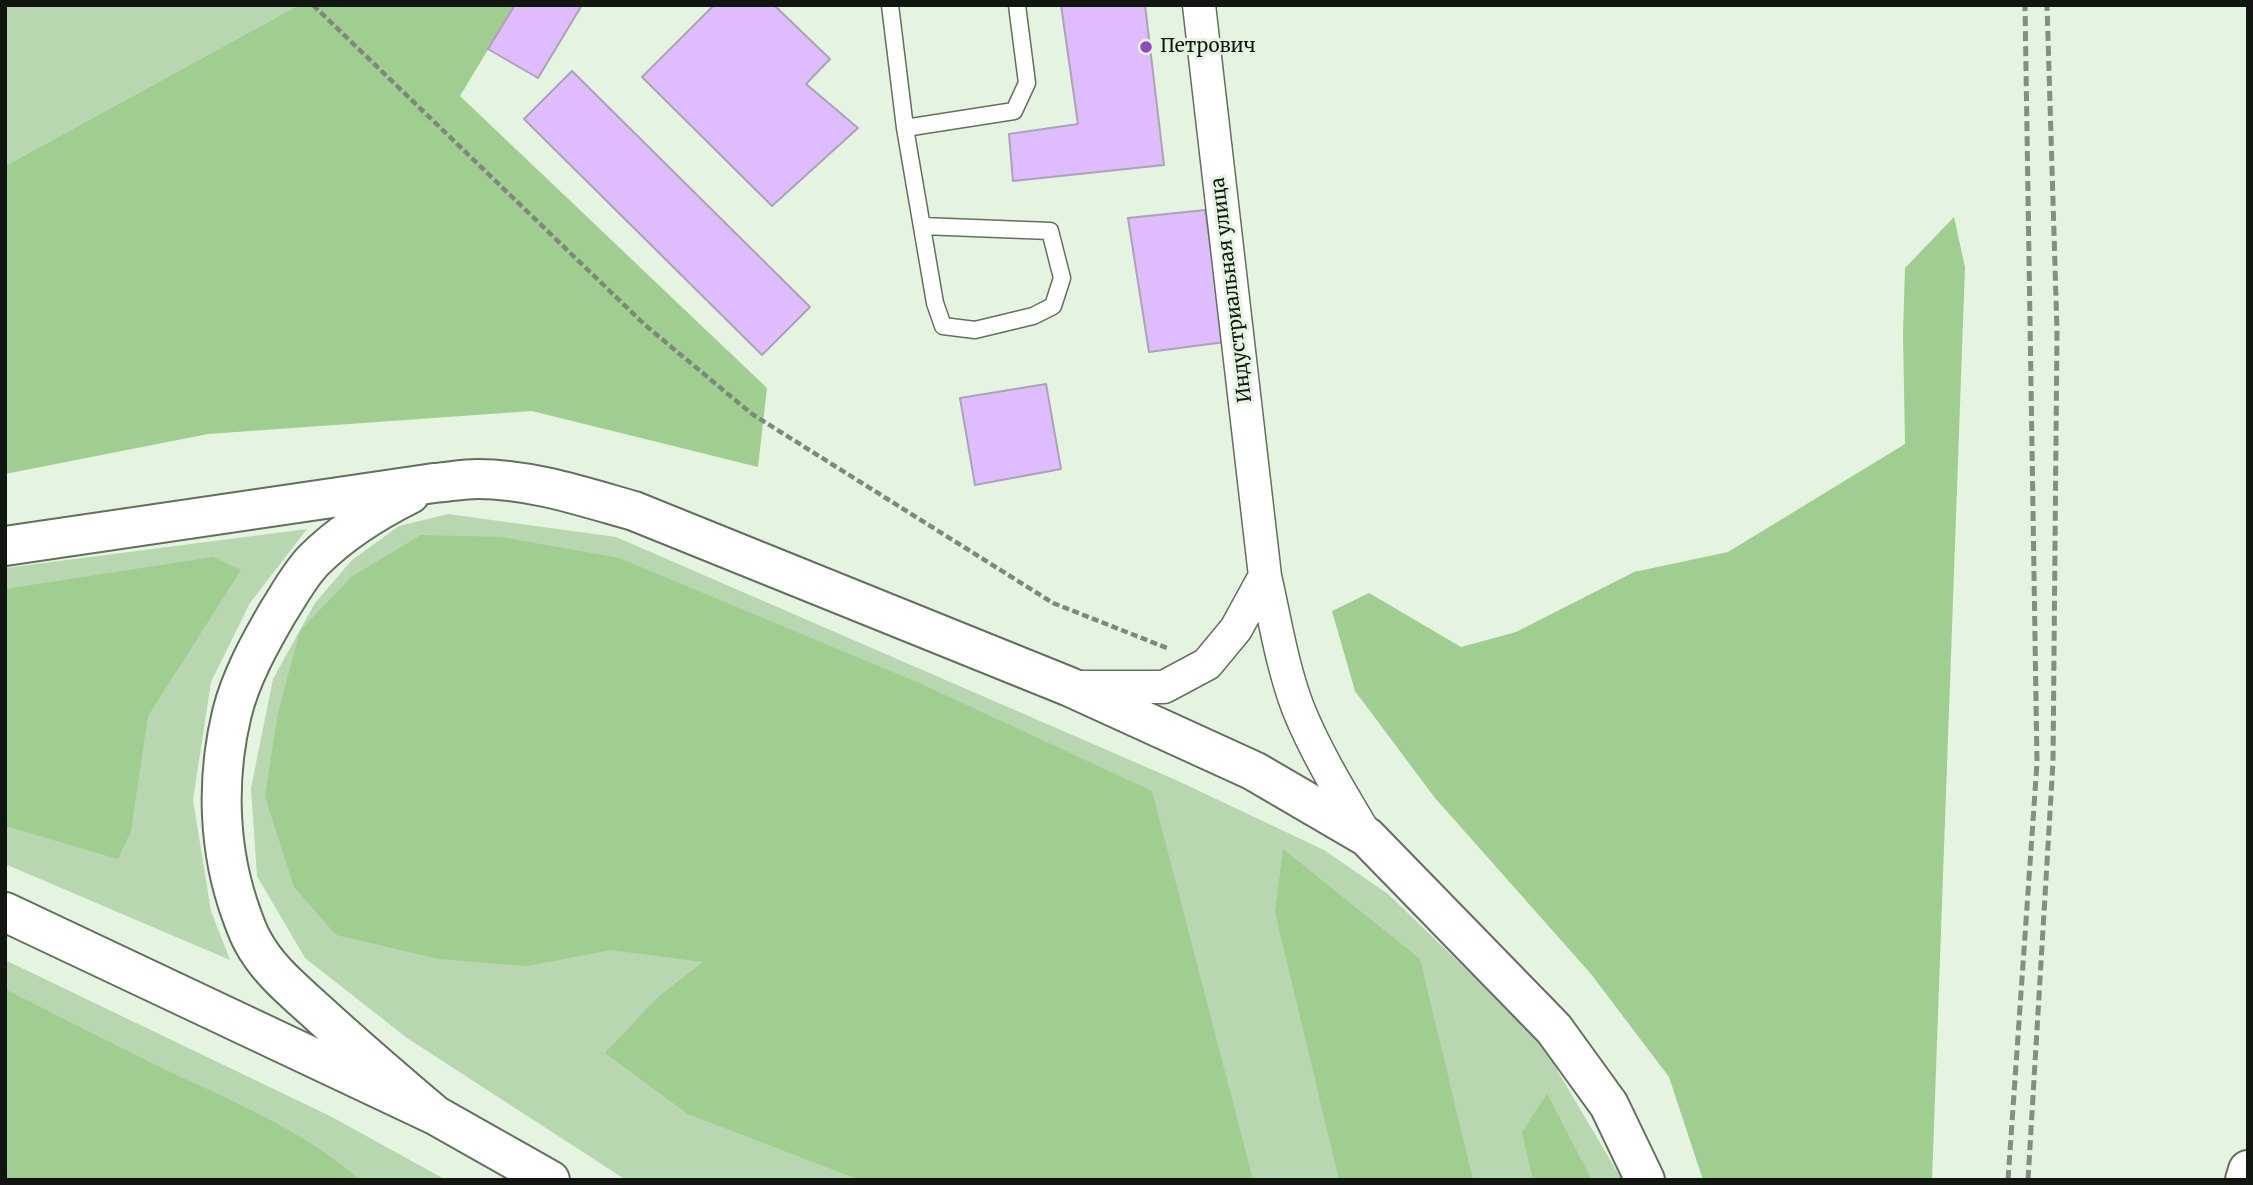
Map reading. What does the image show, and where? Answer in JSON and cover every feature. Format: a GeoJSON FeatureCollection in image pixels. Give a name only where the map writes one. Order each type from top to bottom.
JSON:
{"type":"FeatureCollection","features":[{"type":"Feature","properties":{"kind":"street","name":"Индустриальная улица"},"geometry":{"type":"LineString","coordinates":[[1199,5],[1265,576],[1283,658],[1298,707],[1331,778],[1367,837]]}},
{"type":"Feature","properties":{"kind":"street"},"geometry":{"type":"LineString","coordinates":[[5,545],[434,483],[478,479],[520,482],[634,511],[1070,687],[1254,771],[1367,837],[1554,1029],[1609,1105],[1645,1180]]}},
{"type":"Feature","properties":{"kind":"street"},"geometry":{"type":"LineString","coordinates":[[434,483],[381,509],[346,532],[313,561],[286,599],[263,637],[233,711],[224,757],[221,801],[231,887],[251,939],[272,970],[435,1115]]}},
{"type":"Feature","properties":{"kind":"street"},"geometry":{"type":"LineString","coordinates":[[1070,687],[1164,687],[1207,664],[1236,629],[1265,576]]}},
{"type":"Feature","properties":{"kind":"street"},"geometry":{"type":"LineString","coordinates":[[5,912],[435,1115],[550,1180]]}},
{"type":"Feature","properties":{"kind":"street"},"geometry":{"type":"LineString","coordinates":[[2245,1180],[2248,1170]]}},
{"type":"Feature","properties":{"kind":"lane"},"geometry":{"type":"LineString","coordinates":[[890,5],[905,128],[935,303],[943,326],[975,330],[1033,316],[1052,306],[1062,278],[1050,231],[922,226]]}},
{"type":"Feature","properties":{"kind":"lane"},"geometry":{"type":"LineString","coordinates":[[905,128],[1014,111],[1027,83],[1017,5]]}},
{"type":"Feature","properties":{"kind":"path"},"geometry":{"type":"LineString","coordinates":[[313,5],[645,325],[752,414],[1053,603],[1207,664]]}},
{"type":"Feature","properties":{"kind":"green space"},"geometry":{"type":"Polygon","coordinates":[[[5,5],[299,5],[5,166],[5,5]]]}},
{"type":"Feature","properties":{"kind":"green space"},"geometry":{"type":"Polygon","coordinates":[[[299,5],[515,5],[460,96],[767,388],[758,467],[532,411],[208,434],[5,474],[5,166],[299,5]]]}},
{"type":"Feature","properties":{"kind":"green space"},"geometry":{"type":"Polygon","coordinates":[[[1954,217],[1965,267],[1932,1180],[1703,1180],[1669,1077],[1591,974],[1435,798],[1355,691],[1332,611],[1369,593],[1461,647],[1516,632],[1634,572],[1728,552],[1905,444],[1905,268],[1954,217]]]}},
{"type":"Feature","properties":{"kind":"green space"},"geometry":{"type":"Polygon","coordinates":[[[448,514],[616,537],[1176,780],[1324,850],[1388,894],[1492,994],[1531,1026],[1622,1180],[626,1180],[407,1038],[305,958],[257,876],[251,788],[273,679],[315,603],[352,560],[399,526],[448,514]]]}},
{"type":"Feature","properties":{"kind":"green space"},"geometry":{"type":"Polygon","coordinates":[[[307,529],[250,603],[211,682],[193,800],[211,911],[230,960],[5,864],[5,568],[307,529]]]}},
{"type":"Feature","properties":{"kind":"green space"},"geometry":{"type":"Polygon","coordinates":[[[421,535],[501,537],[619,558],[919,683],[1152,791],[1253,1180],[860,1180],[688,1114],[605,1053],[658,997],[703,962],[611,950],[527,966],[439,959],[336,935],[294,887],[265,796],[278,713],[300,631],[351,577],[421,535]]]}},
{"type":"Feature","properties":{"kind":"green space"},"geometry":{"type":"Polygon","coordinates":[[[213,557],[241,570],[148,716],[131,831],[118,859],[5,826],[5,589],[213,557]]]}},
{"type":"Feature","properties":{"kind":"green space"},"geometry":{"type":"Polygon","coordinates":[[[1283,849],[1420,959],[1473,1180],[1339,1180],[1275,912],[1283,849]]]}},
{"type":"Feature","properties":{"kind":"green space"},"geometry":{"type":"Polygon","coordinates":[[[5,960],[332,1117],[446,1180],[5,1180],[5,960]]]}},
{"type":"Feature","properties":{"kind":"green space"},"geometry":{"type":"Polygon","coordinates":[[[5,989],[291,1131],[360,1180],[5,1180],[5,989]]]}},
{"type":"Feature","properties":{"kind":"green space"},"geometry":{"type":"Polygon","coordinates":[[[1547,1094],[1592,1180],[1533,1180],[1522,1132],[1547,1094]]]}},
{"type":"Feature","properties":{"kind":"building"},"geometry":{"type":"Polygon","coordinates":[[[515,5],[582,5],[538,78],[488,49],[515,5]]]}},
{"type":"Feature","properties":{"kind":"building"},"geometry":{"type":"Polygon","coordinates":[[[714,5],[774,5],[830,59],[806,84],[858,128],[772,206],[642,77],[714,5]]]}},
{"type":"Feature","properties":{"kind":"building"},"geometry":{"type":"Polygon","coordinates":[[[1061,5],[1145,5],[1164,165],[1013,181],[1009,134],[1078,124],[1061,5]]]}},
{"type":"Feature","properties":{"kind":"building"},"geometry":{"type":"Polygon","coordinates":[[[572,71],[810,307],[762,355],[524,119],[572,71]]]}},
{"type":"Feature","properties":{"kind":"building"},"geometry":{"type":"Polygon","coordinates":[[[1205,210],[1225,342],[1149,352],[1128,218],[1205,210]]]}},
{"type":"Feature","properties":{"kind":"building"},"geometry":{"type":"Polygon","coordinates":[[[1046,384],[1061,469],[975,485],[960,398],[1046,384]]]}},
{"type":"Feature","properties":{"kind":"railway"},"geometry":{"type":"LineString","coordinates":[[2008,1180],[2037,763],[2025,5]]}},
{"type":"Feature","properties":{"kind":"railway"},"geometry":{"type":"LineString","coordinates":[[2028,1180],[2053,762],[2057,331],[2047,5]]}},
{"type":"Feature","properties":{"kind":"place","name":"Петрович"},"geometry":{"type":"Point","coordinates":[1146,47]}}]}
